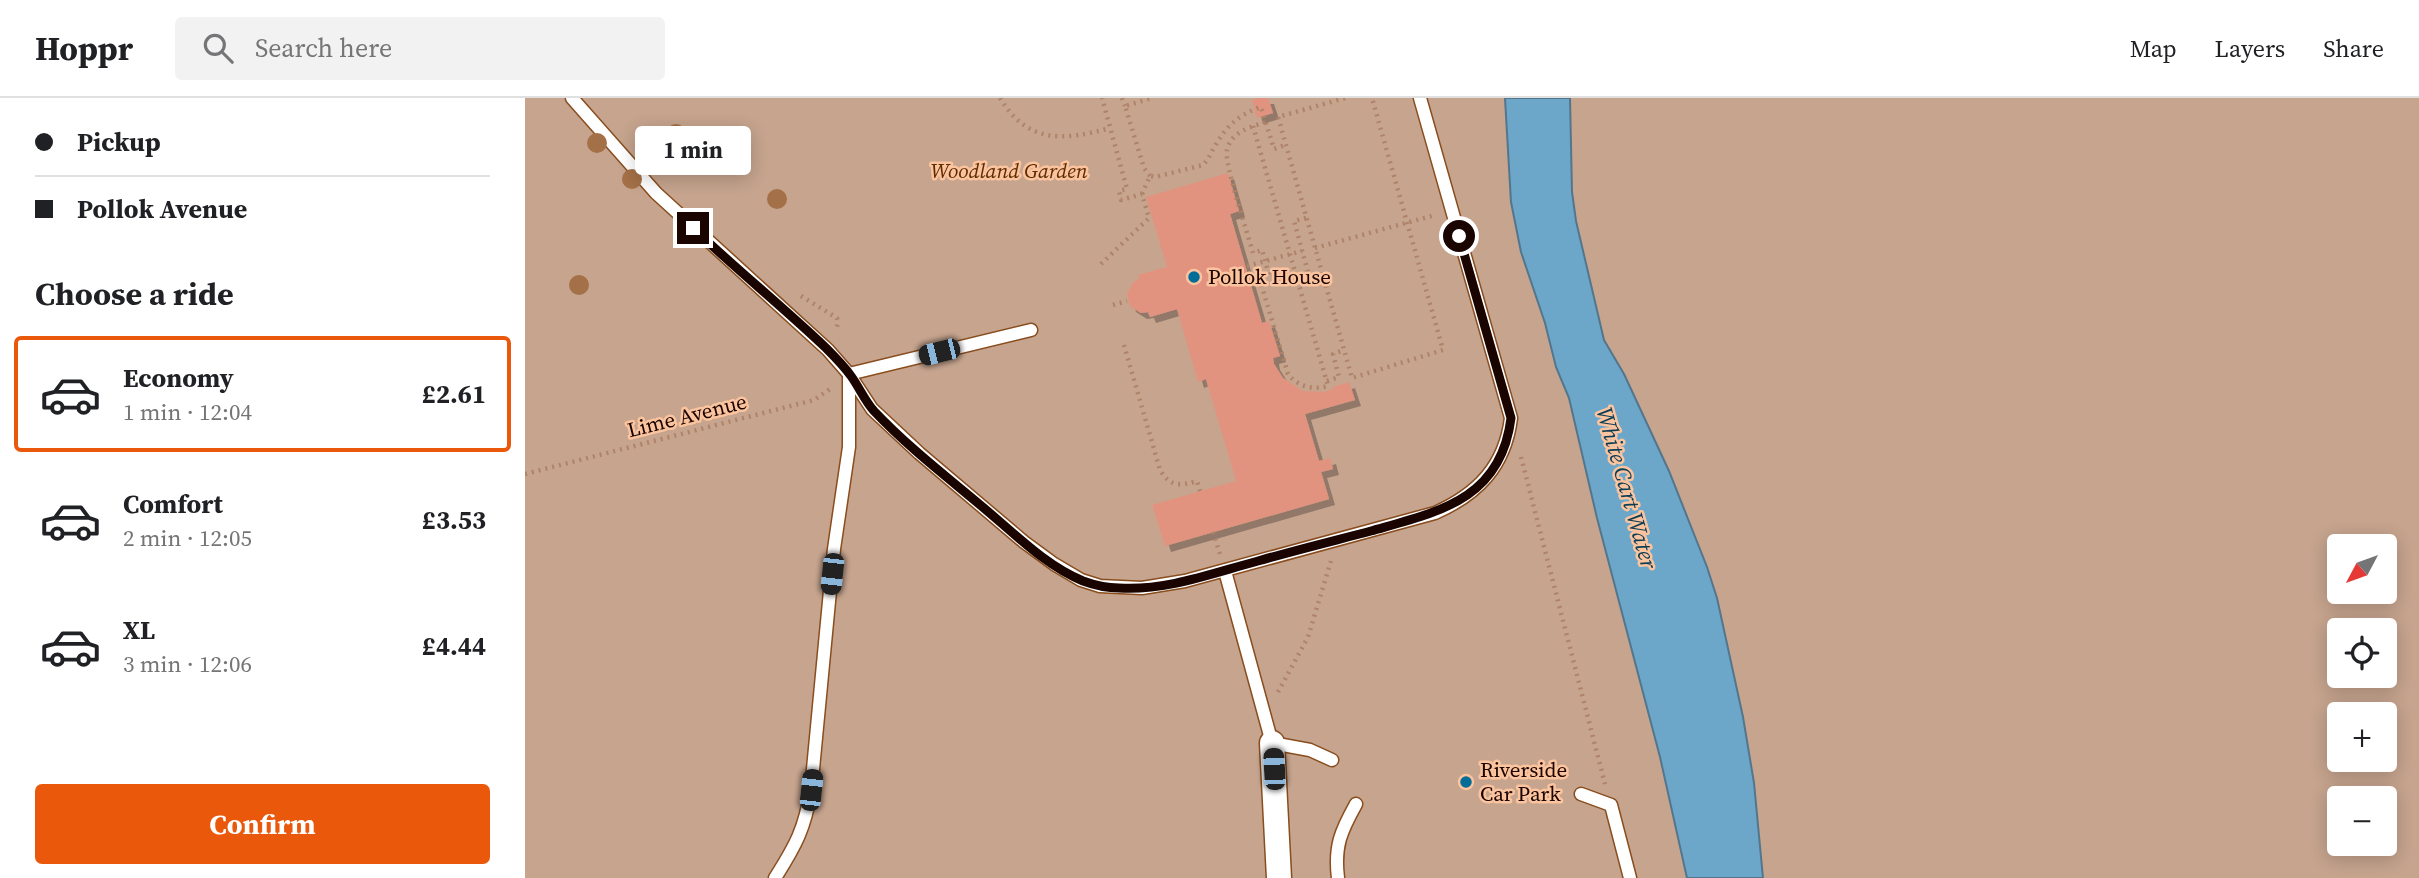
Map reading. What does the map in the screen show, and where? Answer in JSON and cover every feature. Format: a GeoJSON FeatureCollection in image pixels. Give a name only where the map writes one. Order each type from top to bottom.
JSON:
{"type":"FeatureCollection","features":[{"type":"Feature","properties":{"kind":"street"},"geometry":{"type":"LineString","coordinates":[[1272,743],[1280,875]]}},
{"type":"Feature","properties":{"kind":"lane"},"geometry":{"type":"LineString","coordinates":[[572,98],[656,193],[828,350],[849,374],[872,409],[919,453],[1053,564],[1081,580],[1100,586],[1142,588],[1225,571],[1435,513],[1467,496],[1496,464],[1508,437],[1511,418],[1420,98]]}},
{"type":"Feature","properties":{"kind":"lane"},"geometry":{"type":"LineString","coordinates":[[849,374],[1031,330]]}},
{"type":"Feature","properties":{"kind":"lane"},"geometry":{"type":"LineString","coordinates":[[775,878],[799,840],[806,821],[811,790],[834,549],[849,447],[849,374]]}},
{"type":"Feature","properties":{"kind":"lane"},"geometry":{"type":"LineString","coordinates":[[1225,571],[1272,743],[1310,750],[1332,760]]}},
{"type":"Feature","properties":{"kind":"lane"},"geometry":{"type":"LineString","coordinates":[[1581,794],[1611,805],[1630,878]]}},
{"type":"Feature","properties":{"kind":"lane"},"geometry":{"type":"LineString","coordinates":[[1338,878],[1335,859],[1338,844],[1356,804]]}},
{"type":"Feature","properties":{"kind":"path"},"geometry":{"type":"LineString","coordinates":[[1000,98],[1016,120],[1042,135],[1075,136],[1110,128]]}},
{"type":"Feature","properties":{"kind":"path"},"geometry":{"type":"LineString","coordinates":[[1102,98],[1127,189],[1119,191],[1121,200],[1142,194]]}},
{"type":"Feature","properties":{"kind":"path"},"geometry":{"type":"LineString","coordinates":[[1122,98],[1145,171],[1150,176],[1157,177],[1201,167],[1207,162],[1229,125],[1245,113],[1261,107]]}},
{"type":"Feature","properties":{"kind":"path"},"geometry":{"type":"LineString","coordinates":[[1125,106],[1152,98]]}},
{"type":"Feature","properties":{"kind":"path"},"geometry":{"type":"LineString","coordinates":[[1259,98],[1274,149],[1285,145]]}},
{"type":"Feature","properties":{"kind":"path"},"geometry":{"type":"LineString","coordinates":[[1345,98],[1277,117],[1352,378],[1443,350],[1372,98]]}},
{"type":"Feature","properties":{"kind":"path"},"geometry":{"type":"LineString","coordinates":[[1253,126],[1328,386],[1309,388],[1297,383],[1288,374],[1259,277],[1269,275],[1262,250],[1253,253],[1227,160],[1227,151],[1234,138],[1245,129],[1253,126],[1266,122]]}},
{"type":"Feature","properties":{"kind":"path"},"geometry":{"type":"LineString","coordinates":[[1101,264],[1149,218],[1142,194],[1150,176]]}},
{"type":"Feature","properties":{"kind":"path"},"geometry":{"type":"LineString","coordinates":[[1315,248],[1430,216]]}},
{"type":"Feature","properties":{"kind":"path"},"geometry":{"type":"LineString","coordinates":[[1306,218],[1294,221],[1311,283],[1324,279]]}},
{"type":"Feature","properties":{"kind":"path"},"geometry":{"type":"LineString","coordinates":[[1247,266],[1302,250]]}},
{"type":"Feature","properties":{"kind":"path"},"geometry":{"type":"LineString","coordinates":[[1113,305],[1127,301]]}},
{"type":"Feature","properties":{"kind":"path"},"geometry":{"type":"LineString","coordinates":[[1124,345],[1160,470],[1170,483],[1178,485],[1197,481],[1200,491]]}},
{"type":"Feature","properties":{"kind":"path"},"geometry":{"type":"LineString","coordinates":[[1327,381],[1339,377],[1333,354],[1344,350]]}},
{"type":"Feature","properties":{"kind":"path","name":"Lime Avenue"},"geometry":{"type":"LineString","coordinates":[[525,474],[814,400],[849,374]]}},
{"type":"Feature","properties":{"kind":"path"},"geometry":{"type":"LineString","coordinates":[[1511,418],[1611,805]]}},
{"type":"Feature","properties":{"kind":"path"},"geometry":{"type":"LineString","coordinates":[[1264,711],[1279,691],[1308,637],[1336,540]]}},
{"type":"Feature","properties":{"kind":"green space","name":"Woodland Garden"},"geometry":{"type":"Polygon","coordinates":[[[525,98],[2419,98],[2419,878],[525,878],[525,98]]]}},
{"type":"Feature","properties":{"kind":"water","name":"White Cart Water"},"geometry":{"type":"Polygon","coordinates":[[[1505,98],[1570,98],[1572,192],[1576,221],[1604,340],[1624,374],[1669,471],[1717,598],[1743,717],[1754,783],[1763,878],[1687,878],[1660,757],[1597,518],[1569,398],[1556,367],[1545,323],[1521,252],[1511,202],[1505,98]]]}},
{"type":"Feature","properties":{"kind":"building"},"geometry":{"type":"Polygon","coordinates":[[[1268,98],[1273,113],[1257,118],[1252,100],[1268,98]]]}},
{"type":"Feature","properties":{"kind":"building"},"geometry":{"type":"Polygon","coordinates":[[[1228,173],[1239,211],[1230,214],[1262,323],[1269,321],[1280,356],[1273,358],[1274,364],[1283,378],[1303,391],[1324,392],[1349,382],[1355,400],[1305,414],[1319,461],[1330,458],[1333,469],[1321,472],[1329,499],[1165,546],[1152,505],[1236,481],[1206,379],[1198,382],[1177,309],[1150,317],[1148,312],[1141,313],[1130,306],[1127,294],[1133,282],[1139,279],[1138,275],[1167,267],[1146,197],[1228,173]]]}},
{"type":"Feature","properties":{"kind":"place","name":"Pollok House"},"geometry":{"type":"Point","coordinates":[1194,277]}},
{"type":"Feature","properties":{"kind":"place","name":"Riverside Car Park"},"geometry":{"type":"Point","coordinates":[1466,782]}},
{"type":"Feature","properties":{"kind":"route"},"geometry":{"type":"LineString","coordinates":[[693,228],[828,350],[849,374],[872,409],[919,453],[1024,542],[1053,564],[1081,580],[1119,588],[1142,588],[1185,581],[1435,513],[1467,496],[1482,482],[1504,449],[1511,418],[1459,236]]}}]}
